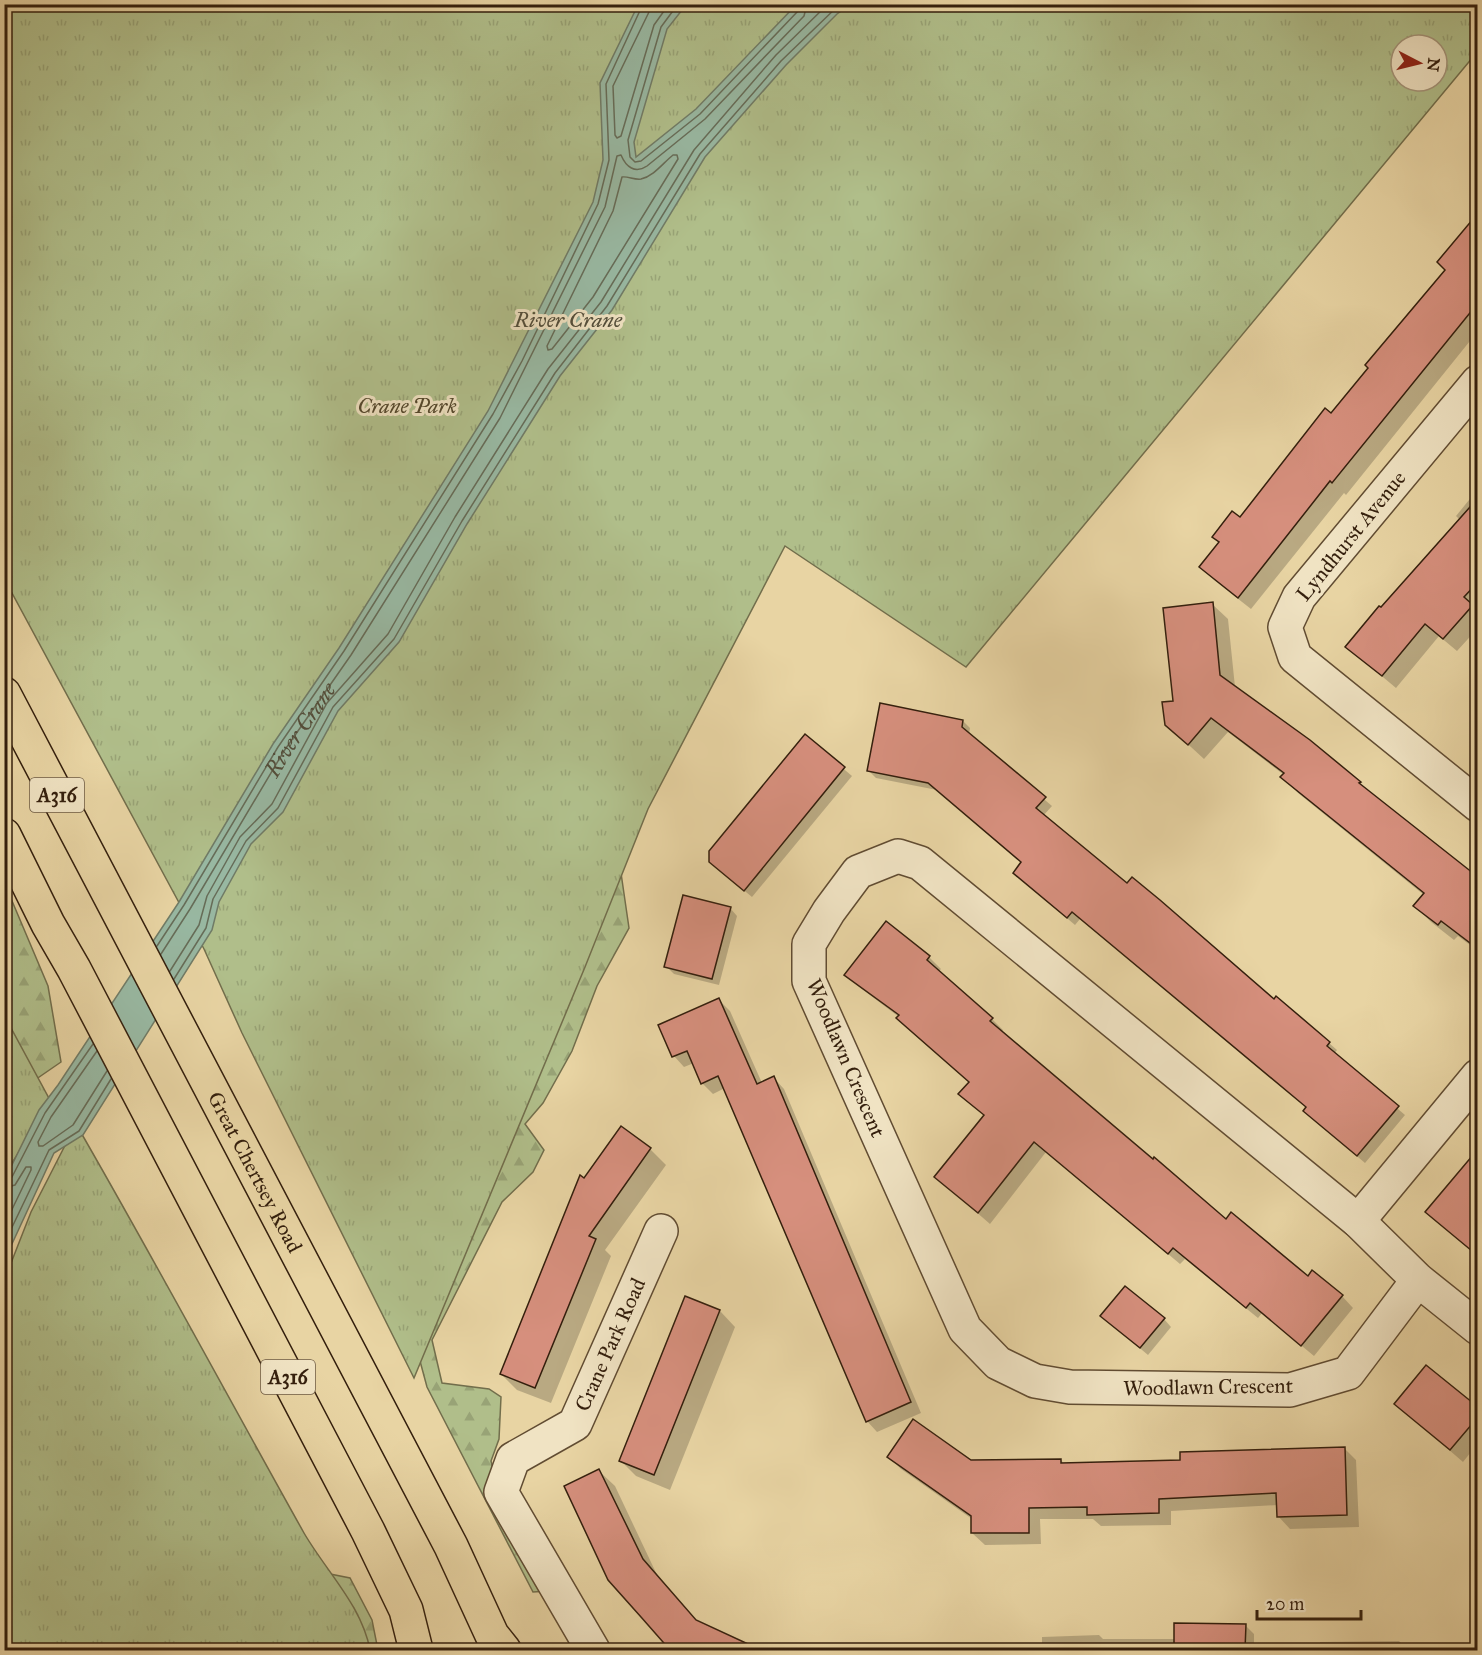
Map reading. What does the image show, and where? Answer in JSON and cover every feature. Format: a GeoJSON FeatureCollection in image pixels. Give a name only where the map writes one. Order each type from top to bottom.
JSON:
{"type":"FeatureCollection","features":[{"type":"Feature","properties":{"kind":"highway","name":"Great Chertsey Road"},"geometry":{"type":"LineString","coordinates":[[4,694],[451,1546],[492,1635],[504,1650]]}},
{"type":"Feature","properties":{"kind":"highway","name":"A316"},"geometry":{"type":"LineString","coordinates":[[4,835],[48,924],[151,1115],[368,1531],[406,1610],[416,1650]]}},
{"type":"Feature","properties":{"kind":"street","name":"Lyndhurst Avenue"},"geometry":{"type":"LineString","coordinates":[[1478,382],[1299,597],[1285,627],[1295,657],[1478,806]]}},
{"type":"Feature","properties":{"kind":"street","name":"Woodlawn Crescent"},"geometry":{"type":"LineString","coordinates":[[1418,1280],[1348,1373],[1290,1390],[1070,1387],[1035,1381],[998,1363],[965,1329],[809,981],[809,944],[829,910],[858,872],[898,856],[920,863],[1358,1221],[1418,1280],[1478,1328]]}},
{"type":"Feature","properties":{"kind":"street"},"geometry":{"type":"LineString","coordinates":[[1358,1221],[1478,1076]]}},
{"type":"Feature","properties":{"kind":"street","name":"Crane Park Road"},"geometry":{"type":"LineString","coordinates":[[593,1650],[501,1492],[513,1459],[575,1424],[662,1231]]}},
{"type":"Feature","properties":{"kind":"green space","name":"Crane Park"},"geometry":{"type":"Polygon","coordinates":[[[1477,4],[1478,51],[1449,86],[1449,33],[1389,33],[1389,93],[1443,93],[966,667],[785,546],[648,809],[585,967],[414,1378],[242,1033],[204,949],[5,580],[4,5],[1477,4]]]}},
{"type":"Feature","properties":{"kind":"green space"},"geometry":{"type":"Polygon","coordinates":[[[621,873],[629,928],[597,986],[572,1051],[543,1103],[525,1124],[544,1150],[533,1172],[502,1202],[432,1340],[442,1383],[489,1389],[501,1397],[499,1439],[491,1461],[497,1486],[548,1591],[533,1592],[427,1387],[413,1335],[621,873]]]}},
{"type":"Feature","properties":{"kind":"green space"},"geometry":{"type":"Polygon","coordinates":[[[4,882],[48,986],[61,1062],[29,1084],[5,1080],[4,882]]]}},
{"type":"Feature","properties":{"kind":"green space"},"geometry":{"type":"Polygon","coordinates":[[[4,1015],[51,1102],[5,1174],[4,1174],[4,1015]]]}},
{"type":"Feature","properties":{"kind":"green space"},"geometry":{"type":"Polygon","coordinates":[[[76,1124],[304,1533],[359,1618],[370,1650],[5,1650],[4,1281],[31,1212],[76,1124]]]}},
{"type":"Feature","properties":{"kind":"green space"},"geometry":{"type":"Polygon","coordinates":[[[315,1571],[350,1578],[372,1620],[378,1650],[348,1650],[315,1571]]]}},
{"type":"Feature","properties":{"kind":"water","name":"River Crane"},"geometry":{"type":"Polygon","coordinates":[[[638,5],[686,5],[667,29],[634,142],[636,157],[696,109],[796,5],[850,5],[837,14],[786,65],[705,157],[612,310],[560,376],[467,524],[399,642],[338,711],[283,812],[251,844],[219,902],[212,930],[83,1135],[54,1153],[5,1259],[5,1179],[39,1110],[58,1085],[179,902],[273,744],[339,648],[488,411],[593,202],[603,160],[600,83],[638,5]]]}},
{"type":"Feature","properties":{"kind":"building"},"geometry":{"type":"Polygon","coordinates":[[[1478,213],[1478,303],[1332,483],[1330,481],[1238,598],[1199,567],[1219,542],[1212,537],[1232,511],[1240,517],[1325,408],[1331,413],[1368,368],[1365,365],[1445,270],[1437,262],[1478,213]]]}},
{"type":"Feature","properties":{"kind":"building"},"geometry":{"type":"Polygon","coordinates":[[[1478,498],[1478,582],[1464,597],[1473,605],[1443,639],[1425,624],[1382,676],[1345,647],[1379,606],[1381,607],[1478,498]]]}},
{"type":"Feature","properties":{"kind":"building"},"geometry":{"type":"Polygon","coordinates":[[[1213,602],[1220,675],[1310,740],[1361,782],[1359,783],[1478,877],[1478,949],[1441,921],[1438,925],[1413,906],[1424,893],[1280,777],[1284,773],[1211,718],[1188,745],[1165,725],[1162,702],[1173,701],[1163,608],[1213,602]]]}},
{"type":"Feature","properties":{"kind":"building"},"geometry":{"type":"Polygon","coordinates":[[[880,703],[963,720],[962,727],[1046,797],[1036,808],[1127,883],[1132,877],[1274,999],[1276,996],[1330,1042],[1327,1046],[1399,1106],[1357,1156],[1303,1111],[1306,1107],[1072,912],[1067,918],[1013,873],[1021,862],[928,783],[867,771],[880,703]]]}},
{"type":"Feature","properties":{"kind":"building"},"geometry":{"type":"Polygon","coordinates":[[[805,734],[845,767],[744,891],[709,862],[709,851],[805,734]]]}},
{"type":"Feature","properties":{"kind":"building"},"geometry":{"type":"Polygon","coordinates":[[[683,895],[731,907],[712,979],[664,967],[683,895]]]}},
{"type":"Feature","properties":{"kind":"building"},"geometry":{"type":"Polygon","coordinates":[[[886,921],[930,956],[927,960],[993,1018],[990,1021],[1226,1219],[1231,1212],[1308,1276],[1312,1270],[1343,1295],[1301,1346],[1250,1303],[1246,1308],[1173,1248],[1168,1254],[1034,1142],[978,1213],[934,1177],[984,1115],[958,1094],[969,1082],[896,1018],[899,1015],[844,975],[886,921]]]}},
{"type":"Feature","properties":{"kind":"building"},"geometry":{"type":"Polygon","coordinates":[[[719,998],[757,1084],[774,1076],[911,1402],[866,1422],[718,1076],[701,1084],[687,1051],[672,1057],[658,1025],[719,998]]]}},
{"type":"Feature","properties":{"kind":"building"},"geometry":{"type":"Polygon","coordinates":[[[621,1126],[651,1148],[589,1236],[596,1239],[535,1388],[500,1374],[580,1175],[584,1178],[621,1126]]]}},
{"type":"Feature","properties":{"kind":"building"},"geometry":{"type":"Polygon","coordinates":[[[1478,1149],[1478,1256],[1425,1212],[1478,1149]]]}},
{"type":"Feature","properties":{"kind":"building"},"geometry":{"type":"Polygon","coordinates":[[[1125,1286],[1165,1318],[1140,1348],[1100,1316],[1125,1286]]]}},
{"type":"Feature","properties":{"kind":"building"},"geometry":{"type":"Polygon","coordinates":[[[685,1296],[720,1310],[654,1475],[619,1461],[685,1296]]]}},
{"type":"Feature","properties":{"kind":"building"},"geometry":{"type":"Polygon","coordinates":[[[1426,1365],[1478,1407],[1478,1417],[1450,1450],[1394,1404],[1426,1365]]]}},
{"type":"Feature","properties":{"kind":"building"},"geometry":{"type":"Polygon","coordinates":[[[913,1419],[971,1460],[1061,1459],[1061,1463],[1180,1460],[1180,1452],[1345,1447],[1347,1515],[1277,1517],[1276,1493],[1159,1499],[1159,1513],[1087,1515],[1087,1507],[1029,1508],[1029,1533],[971,1533],[971,1516],[887,1457],[913,1419]]]}},
{"type":"Feature","properties":{"kind":"building"},"geometry":{"type":"Polygon","coordinates":[[[599,1469],[643,1559],[696,1620],[761,1650],[670,1650],[608,1580],[564,1486],[599,1469]]]}},
{"type":"Feature","properties":{"kind":"building"},"geometry":{"type":"Polygon","coordinates":[[[1174,1623],[1246,1624],[1245,1650],[1174,1650],[1174,1623]]]}}]}
